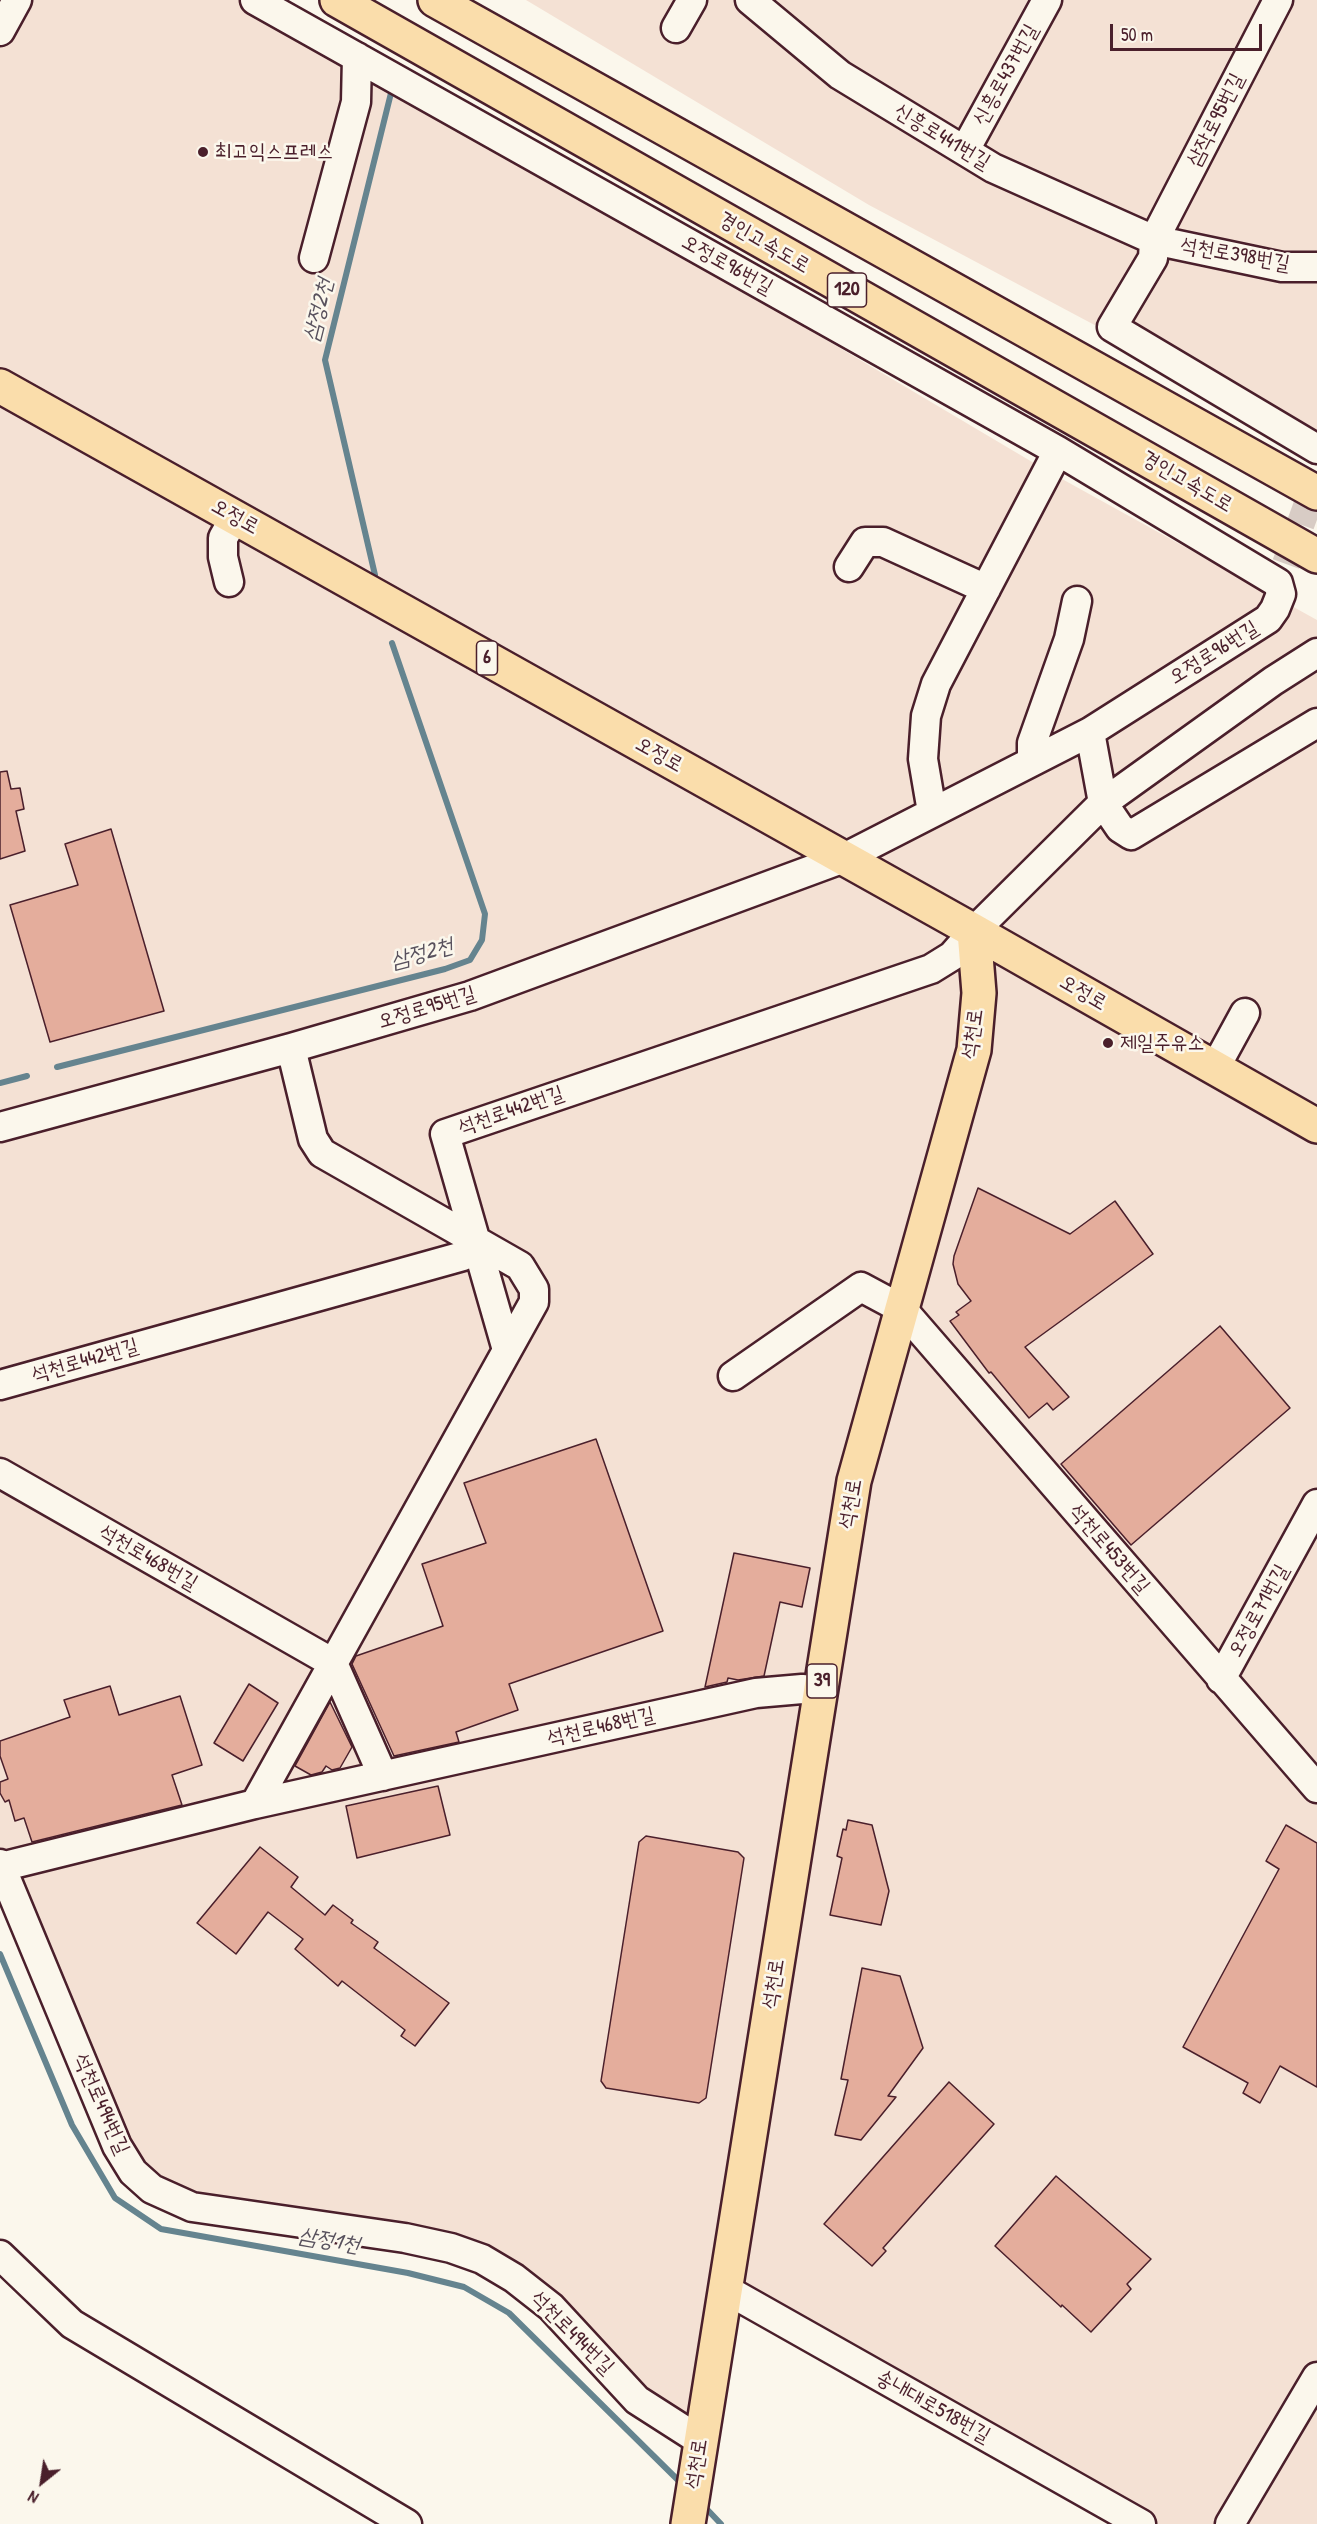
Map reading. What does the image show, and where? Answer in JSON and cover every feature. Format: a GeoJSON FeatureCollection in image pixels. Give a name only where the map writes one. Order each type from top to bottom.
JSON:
{"type":"FeatureCollection","features":[{"type":"Feature","properties":{"kind":"main road"},"geometry":{"type":"LineString","coordinates":[[324,0],[378,24]]}},
{"type":"Feature","properties":{"kind":"main road","name":"경인고속도로"},"geometry":{"type":"LineString","coordinates":[[337,0],[1317,556]]}},
{"type":"Feature","properties":{"kind":"main road","name":"120"},"geometry":{"type":"LineString","coordinates":[[435,0],[1317,493]]}},
{"type":"Feature","properties":{"kind":"main road"},"geometry":{"type":"LineString","coordinates":[[480,0],[671,131]]}},
{"type":"Feature","properties":{"kind":"main road","name":"오정로"},"geometry":{"type":"LineString","coordinates":[[0,386],[974,931],[1317,1126]]}},
{"type":"Feature","properties":{"kind":"main road","name":"석천로"},"geometry":{"type":"LineString","coordinates":[[688,2524],[854,1481],[974,1050],[979,993],[974,931]]}},
{"type":"Feature","properties":{"kind":"street"},"geometry":{"type":"LineString","coordinates":[[0,31],[17,0]]}},
{"type":"Feature","properties":{"kind":"street","name":"오정로96번길"},"geometry":{"type":"LineString","coordinates":[[255,0],[1058,451],[1282,573],[1281,594],[1268,619],[1090,732],[844,858]]}},
{"type":"Feature","properties":{"kind":"street"},"geometry":{"type":"LineString","coordinates":[[676,28],[692,0]]}},
{"type":"Feature","properties":{"kind":"street","name":"신흥로441번길"},"geometry":{"type":"LineString","coordinates":[[750,0],[840,75],[993,168],[1154,240]]}},
{"type":"Feature","properties":{"kind":"street","name":"신흥로437번길"},"geometry":{"type":"LineString","coordinates":[[965,150],[1047,0]]}},
{"type":"Feature","properties":{"kind":"street","name":"삼작로95번길"},"geometry":{"type":"LineString","coordinates":[[1278,0],[1154,240],[1153,258],[1112,327],[1317,448]]}},
{"type":"Feature","properties":{"kind":"street"},"geometry":{"type":"LineString","coordinates":[[314,258],[356,102],[357,57]]}},
{"type":"Feature","properties":{"kind":"street","name":"석천로398번길"},"geometry":{"type":"LineString","coordinates":[[1154,240],[1282,267],[1317,267]]}},
{"type":"Feature","properties":{"kind":"street"},"geometry":{"type":"LineString","coordinates":[[932,812],[923,759],[926,716],[936,684],[1058,451]]}},
{"type":"Feature","properties":{"kind":"street"},"geometry":{"type":"LineString","coordinates":[[229,582],[223,557],[224,538],[235,517]]}},
{"type":"Feature","properties":{"kind":"street"},"geometry":{"type":"LineString","coordinates":[[849,567],[865,542],[883,542],[986,589]]}},
{"type":"Feature","properties":{"kind":"street"},"geometry":{"type":"LineString","coordinates":[[1032,761],[1032,743],[1069,639],[1077,601]]}},
{"type":"Feature","properties":{"kind":"street"},"geometry":{"type":"LineString","coordinates":[[974,931],[1103,803],[1273,681],[1317,653]]}},
{"type":"Feature","properties":{"kind":"street"},"geometry":{"type":"LineString","coordinates":[[1090,732],[1103,803],[1120,828],[1131,836],[1317,723]]}},
{"type":"Feature","properties":{"kind":"street","name":"오정로95번길"},"geometry":{"type":"LineString","coordinates":[[0,1126],[291,1048],[470,996],[844,858]]}},
{"type":"Feature","properties":{"kind":"street","name":"석천로442번길"},"geometry":{"type":"LineString","coordinates":[[0,1385],[463,1256],[476,1242],[445,1134],[931,969],[952,956],[974,931]]}},
{"type":"Feature","properties":{"kind":"street"},"geometry":{"type":"LineString","coordinates":[[1215,1068],[1245,1013]]}},
{"type":"Feature","properties":{"kind":"street"},"geometry":{"type":"LineString","coordinates":[[255,1804],[534,1302],[534,1289],[520,1266],[321,1153],[313,1139],[291,1048]]}},
{"type":"Feature","properties":{"kind":"street"},"geometry":{"type":"LineString","coordinates":[[476,1242],[507,1350]]}},
{"type":"Feature","properties":{"kind":"street"},"geometry":{"type":"LineString","coordinates":[[733,1376],[861,1287],[902,1309]]}},
{"type":"Feature","properties":{"kind":"street","name":"석천로453번길"},"geometry":{"type":"LineString","coordinates":[[902,1309],[1317,1788]]}},
{"type":"Feature","properties":{"kind":"street","name":"석천로468번길"},"geometry":{"type":"LineString","coordinates":[[0,1473],[333,1664]]}},
{"type":"Feature","properties":{"kind":"street","name":"오정로71번길"},"geometry":{"type":"LineString","coordinates":[[1221,1679],[1307,1548],[1317,1504]]}},
{"type":"Feature","properties":{"kind":"street"},"geometry":{"type":"LineString","coordinates":[[333,1664],[383,1776]]}},
{"type":"Feature","properties":{"kind":"street","name":"석천로468번길"},"geometry":{"type":"LineString","coordinates":[[1,1866],[255,1804],[756,1693],[802,1689],[821,1691]]}},
{"type":"Feature","properties":{"kind":"street","name":"석천로494번길"},"geometry":{"type":"LineString","coordinates":[[1,1866],[117,2146],[133,2172],[152,2190],[192,2207],[405,2238],[451,2248],[482,2259],[514,2278],[550,2307],[637,2400],[701,2441]]}},
{"type":"Feature","properties":{"kind":"street"},"geometry":{"type":"LineString","coordinates":[[0,2255],[72,2325],[407,2524]]}},
{"type":"Feature","properties":{"kind":"street","name":"송내대로518번길"},"geometry":{"type":"LineString","coordinates":[[725,2289],[1141,2524]]}},
{"type":"Feature","properties":{"kind":"street"},"geometry":{"type":"LineString","coordinates":[[1230,2524],[1317,2377]]}},
{"type":"Feature","properties":{"kind":"shaded area"},"geometry":{"type":"Polygon","coordinates":[[[0,0],[253,0],[1044,469],[1317,620],[1317,2524],[1141,2524],[726,2289],[701,2441],[482,2259],[152,2189],[0,1855],[0,0]]]}},
{"type":"Feature","properties":{"kind":"shaded area"},"geometry":{"type":"Polygon","coordinates":[[[526,0],[1317,0],[1317,446],[1228,396],[869,205],[526,0]]]}},
{"type":"Feature","properties":{"kind":"building"},"geometry":{"type":"Polygon","coordinates":[[[7,771],[11,789],[20,788],[24,809],[16,811],[25,851],[0,859],[0,772],[7,771]]]}},
{"type":"Feature","properties":{"kind":"building"},"geometry":{"type":"Polygon","coordinates":[[[111,829],[164,1011],[50,1042],[10,905],[78,885],[65,844],[111,829]]]}},
{"type":"Feature","properties":{"kind":"building"},"geometry":{"type":"Polygon","coordinates":[[[978,1188],[1070,1234],[1115,1201],[1153,1254],[1025,1347],[1069,1397],[1053,1410],[1047,1403],[1029,1418],[991,1372],[989,1373],[950,1321],[959,1315],[956,1312],[971,1301],[958,1284],[953,1264],[978,1188]]]}},
{"type":"Feature","properties":{"kind":"building"},"geometry":{"type":"Polygon","coordinates":[[[1220,1326],[1290,1408],[1131,1545],[1061,1464],[1220,1326]]]}},
{"type":"Feature","properties":{"kind":"building"},"geometry":{"type":"Polygon","coordinates":[[[596,1439],[663,1631],[509,1684],[518,1710],[456,1732],[459,1742],[394,1756],[352,1664],[356,1656],[443,1626],[422,1564],[486,1543],[464,1483],[596,1439]]]}},
{"type":"Feature","properties":{"kind":"building"},"geometry":{"type":"Polygon","coordinates":[[[734,1553],[810,1568],[802,1607],[780,1602],[764,1676],[738,1680],[728,1678],[727,1682],[705,1687],[734,1553]]]}},
{"type":"Feature","properties":{"kind":"building"},"geometry":{"type":"Polygon","coordinates":[[[249,1684],[278,1703],[243,1761],[214,1743],[249,1684]]]}},
{"type":"Feature","properties":{"kind":"building"},"geometry":{"type":"Polygon","coordinates":[[[110,1686],[119,1715],[180,1696],[202,1765],[172,1775],[182,1805],[32,1842],[24,1818],[15,1821],[9,1800],[5,1802],[0,1793],[0,1782],[8,1779],[0,1756],[0,1741],[70,1717],[64,1700],[110,1686]]]}},
{"type":"Feature","properties":{"kind":"building"},"geometry":{"type":"Polygon","coordinates":[[[330,1702],[352,1747],[340,1768],[332,1770],[326,1766],[322,1772],[311,1775],[295,1766],[330,1702]]]}},
{"type":"Feature","properties":{"kind":"building"},"geometry":{"type":"Polygon","coordinates":[[[438,1786],[450,1835],[357,1858],[346,1806],[438,1786]]]}},
{"type":"Feature","properties":{"kind":"building"},"geometry":{"type":"Polygon","coordinates":[[[848,1820],[872,1825],[889,1891],[881,1925],[830,1915],[842,1858],[837,1856],[843,1829],[846,1830],[848,1820]]]}},
{"type":"Feature","properties":{"kind":"building"},"geometry":{"type":"Polygon","coordinates":[[[1286,1825],[1317,1843],[1317,2087],[1280,2066],[1260,2103],[1243,2093],[1248,2083],[1183,2047],[1279,1869],[1266,1861],[1286,1825]]]}},
{"type":"Feature","properties":{"kind":"building"},"geometry":{"type":"Polygon","coordinates":[[[646,1836],[738,1852],[744,1858],[706,2098],[699,2103],[606,2088],[601,2081],[639,1842],[646,1836]]]}},
{"type":"Feature","properties":{"kind":"building"},"geometry":{"type":"Polygon","coordinates":[[[260,1847],[298,1877],[291,1887],[325,1915],[333,1905],[353,1920],[351,1923],[378,1942],[374,1948],[449,2003],[415,2046],[401,2036],[405,2030],[342,1981],[338,1986],[295,1949],[303,1939],[268,1912],[236,1954],[197,1923],[260,1847]]]}},
{"type":"Feature","properties":{"kind":"building"},"geometry":{"type":"Polygon","coordinates":[[[862,1968],[900,1976],[923,2048],[888,2096],[896,2097],[861,2140],[835,2135],[848,2080],[841,2079],[862,1968]]]}},
{"type":"Feature","properties":{"kind":"building"},"geometry":{"type":"Polygon","coordinates":[[[949,2082],[994,2124],[883,2248],[886,2251],[872,2266],[824,2224],[949,2082]]]}},
{"type":"Feature","properties":{"kind":"building"},"geometry":{"type":"Polygon","coordinates":[[[1056,2176],[1151,2259],[1127,2284],[1131,2289],[1091,2332],[995,2246],[1056,2176]]]}},
{"type":"Feature","properties":{"kind":"waterway","name":"삼정2천"},"geometry":{"type":"LineString","coordinates":[[375,575],[325,360],[392,89]]}},
{"type":"Feature","properties":{"kind":"waterway","name":"삼정2천"},"geometry":{"type":"LineString","coordinates":[[57,1067],[445,969],[470,960],[482,940],[485,914],[392,643]]}},
{"type":"Feature","properties":{"kind":"waterway","name":"삼정2천"},"geometry":{"type":"LineString","coordinates":[[0,1083],[27,1076]]}},
{"type":"Feature","properties":{"kind":"waterway","name":"삼정1천"},"geometry":{"type":"LineString","coordinates":[[0,1954],[72,2125],[115,2198],[161,2229],[408,2273],[464,2287],[509,2313],[684,2486]]}},
{"type":"Feature","properties":{"kind":"waterway","name":"삼정1천"},"geometry":{"type":"LineString","coordinates":[[702,2504],[721,2524]]}},
{"type":"Feature","properties":{"kind":"tunnel"},"geometry":{"type":"LineString","coordinates":[[1286,564],[1317,479]]}},
{"type":"Feature","properties":{"kind":"place","name":"최고익스프레스"},"geometry":{"type":"Point","coordinates":[203,152]}},
{"type":"Feature","properties":{"kind":"place","name":"제일주유소"},"geometry":{"type":"Point","coordinates":[1108,1043]}}]}
